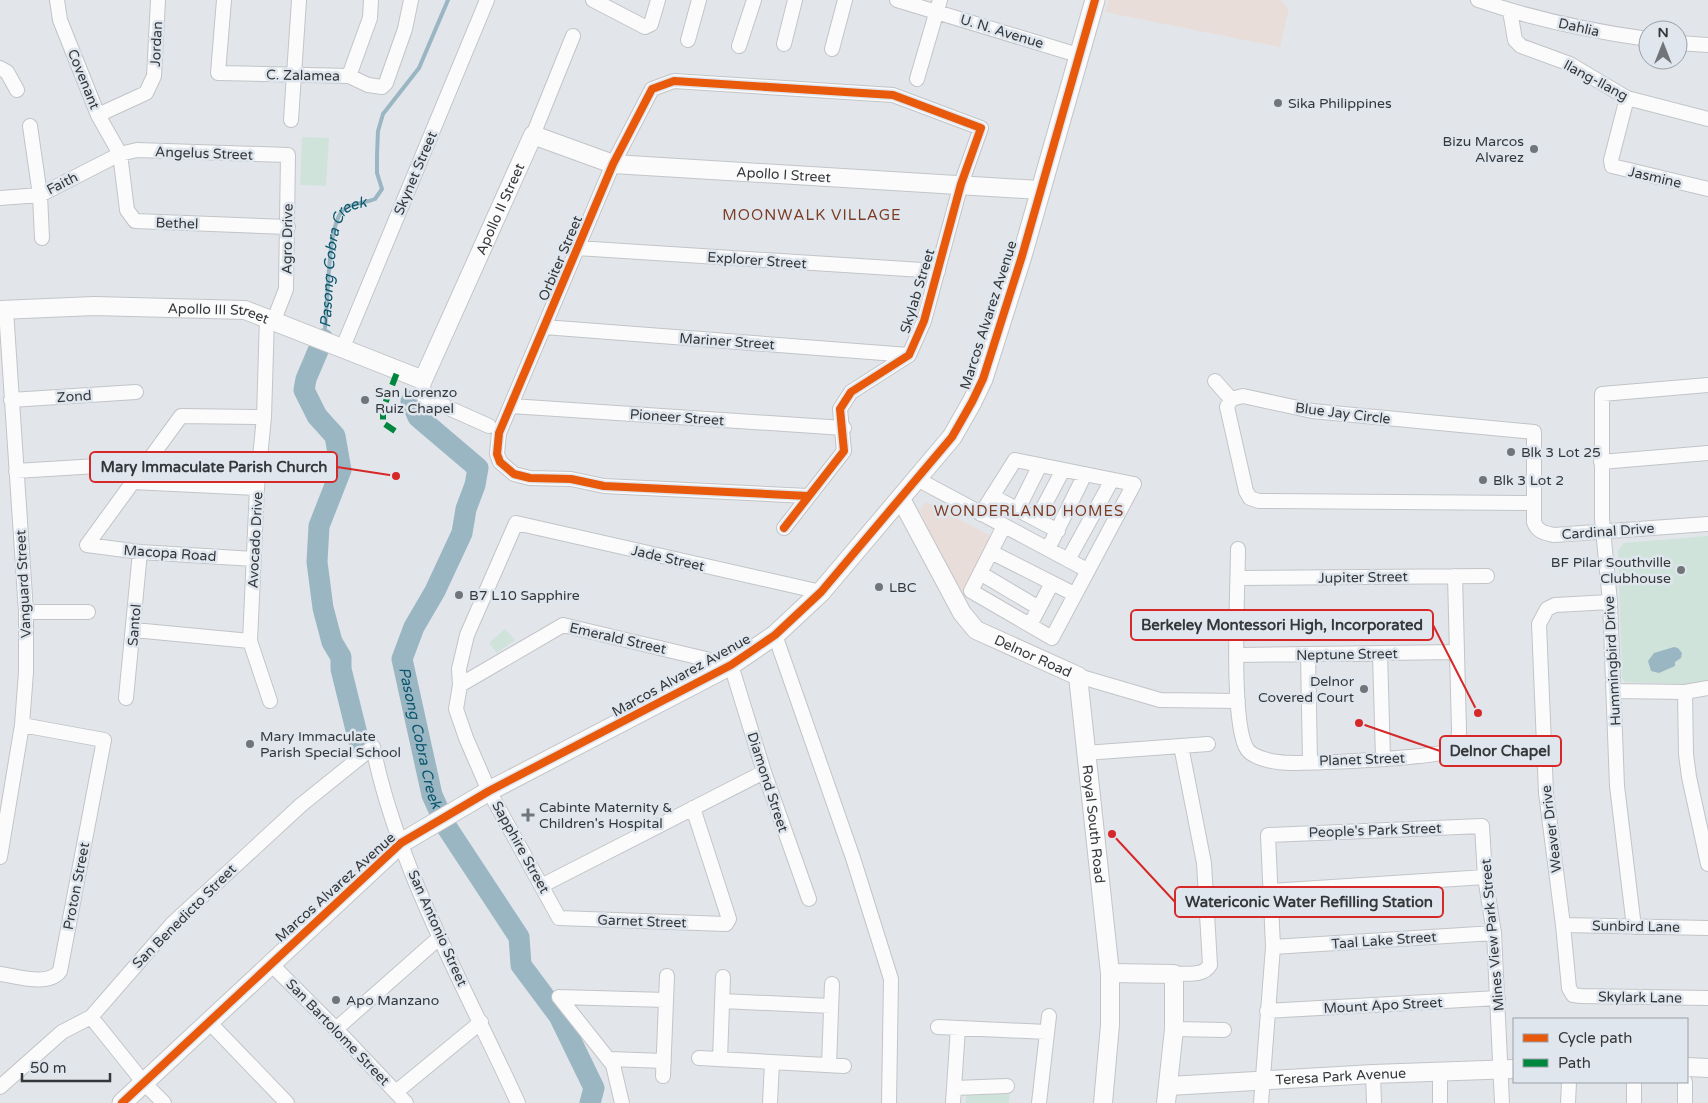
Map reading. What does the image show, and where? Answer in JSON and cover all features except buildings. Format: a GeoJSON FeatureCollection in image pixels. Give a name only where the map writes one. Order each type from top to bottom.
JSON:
{"type":"FeatureCollection","features":[{"type":"Feature","properties":{"kind":"main road","name":"Marcos Alvarez Avenue"},"geometry":{"type":"LineString","coordinates":[[122,1103],[210,1023],[270,963],[401,843],[489,790],[731,665],[775,635],[821,592],[952,437],[972,402],[982,378],[1022,256],[1095,0]]}},
{"type":"Feature","properties":{"kind":"street","name":"Covenant"},"geometry":{"type":"LineString","coordinates":[[57,0],[60,20],[98,115],[120,154]]}},
{"type":"Feature","properties":{"kind":"street","name":"Jordan"},"geometry":{"type":"LineString","coordinates":[[98,115],[146,93],[154,76],[158,0]]}},
{"type":"Feature","properties":{"kind":"street","name":"C. Zalamea"},"geometry":{"type":"LineString","coordinates":[[224,0],[218,73],[349,76],[368,85],[382,87],[386,83],[405,30],[410,0]]}},
{"type":"Feature","properties":{"kind":"street"},"geometry":{"type":"LineString","coordinates":[[291,120],[299,0]]}},
{"type":"Feature","properties":{"kind":"street"},"geometry":{"type":"LineString","coordinates":[[349,76],[370,18],[371,0]]}},
{"type":"Feature","properties":{"kind":"street","name":"Skynet Street"},"geometry":{"type":"LineString","coordinates":[[337,345],[487,0]]}},
{"type":"Feature","properties":{"kind":"street"},"geometry":{"type":"LineString","coordinates":[[601,2],[638,24],[648,26],[652,24],[658,0]]}},
{"type":"Feature","properties":{"kind":"street"},"geometry":{"type":"LineString","coordinates":[[688,40],[698,0]]}},
{"type":"Feature","properties":{"kind":"street"},"geometry":{"type":"LineString","coordinates":[[739,46],[754,0]]}},
{"type":"Feature","properties":{"kind":"street"},"geometry":{"type":"LineString","coordinates":[[784,44],[795,0]]}},
{"type":"Feature","properties":{"kind":"street"},"geometry":{"type":"LineString","coordinates":[[832,49],[845,0]]}},
{"type":"Feature","properties":{"kind":"street","name":"U. N. Avenue"},"geometry":{"type":"LineString","coordinates":[[897,0],[938,6],[1078,55]]}},
{"type":"Feature","properties":{"kind":"street","name":"Dahlia"},"geometry":{"type":"LineString","coordinates":[[1478,0],[1510,11],[1604,33],[1638,38]]}},
{"type":"Feature","properties":{"kind":"street"},"geometry":{"type":"LineString","coordinates":[[917,79],[938,6]]}},
{"type":"Feature","properties":{"kind":"street","name":"Ilang-Ilang"},"geometry":{"type":"LineString","coordinates":[[1510,11],[1515,40],[1521,46],[1570,64],[1627,98],[1708,119]]}},
{"type":"Feature","properties":{"kind":"street","name":"Apollo II Street"},"geometry":{"type":"LineString","coordinates":[[423,380],[533,135],[573,36]]}},
{"type":"Feature","properties":{"kind":"street"},"geometry":{"type":"LineString","coordinates":[[1688,44],[1708,45]]}},
{"type":"Feature","properties":{"kind":"street"},"geometry":{"type":"LineString","coordinates":[[0,68],[7,72],[17,90]]}},
{"type":"Feature","properties":{"kind":"street","name":"Orbiter Street"},"geometry":{"type":"LineString","coordinates":[[808,496],[592,486],[571,480],[530,478],[514,474],[500,462],[497,454],[499,434],[612,164],[652,89],[674,81],[893,95],[981,128]]}},
{"type":"Feature","properties":{"kind":"street","name":"Jasmine"},"geometry":{"type":"LineString","coordinates":[[1627,98],[1611,160],[1612,166],[1708,189]]}},
{"type":"Feature","properties":{"kind":"street"},"geometry":{"type":"LineString","coordinates":[[30,126],[40,195],[42,238]]}},
{"type":"Feature","properties":{"kind":"street","name":"Skylab Street"},"geometry":{"type":"LineString","coordinates":[[784,528],[844,451],[844,428],[840,409],[851,392],[909,355],[924,321],[961,184],[981,128]]}},
{"type":"Feature","properties":{"kind":"street","name":"Apollo I Street"},"geometry":{"type":"LineString","coordinates":[[533,135],[612,164],[1040,190]]}},
{"type":"Feature","properties":{"kind":"street","name":"Angelus Street"},"geometry":{"type":"LineString","coordinates":[[120,154],[138,150],[288,155]]}},
{"type":"Feature","properties":{"kind":"street","name":"Faith"},"geometry":{"type":"LineString","coordinates":[[0,198],[40,195],[120,154]]}},
{"type":"Feature","properties":{"kind":"street","name":"Bethel"},"geometry":{"type":"LineString","coordinates":[[120,154],[127,210],[135,221],[288,227]]}},
{"type":"Feature","properties":{"kind":"street","name":"Agro Drive"},"geometry":{"type":"LineString","coordinates":[[271,318],[286,289],[288,155]]}},
{"type":"Feature","properties":{"kind":"street","name":"Explorer Street"},"geometry":{"type":"LineString","coordinates":[[577,248],[938,271]]}},
{"type":"Feature","properties":{"kind":"street","name":"Apollo III Street"},"geometry":{"type":"LineString","coordinates":[[3,310],[94,306],[245,310],[271,318],[423,380]]}},
{"type":"Feature","properties":{"kind":"street","name":"Vanguard Street"},"geometry":{"type":"LineString","coordinates":[[0,857],[4,812],[22,725],[26,672],[26,612],[3,310]]}},
{"type":"Feature","properties":{"kind":"street","name":"Avocado Drive"},"geometry":{"type":"LineString","coordinates":[[270,701],[250,641],[257,488],[271,318]]}},
{"type":"Feature","properties":{"kind":"street","name":"Mariner Street"},"geometry":{"type":"LineString","coordinates":[[544,327],[909,355]]}},
{"type":"Feature","properties":{"kind":"street"},"geometry":{"type":"LineString","coordinates":[[423,380],[424,397],[488,426]]}},
{"type":"Feature","properties":{"kind":"street"},"geometry":{"type":"LineString","coordinates":[[1215,381],[1231,399],[1227,407],[1246,491],[1250,498],[1258,501],[1534,503]]}},
{"type":"Feature","properties":{"kind":"street","name":"Hummingbird Drive"},"geometry":{"type":"LineString","coordinates":[[1634,926],[1617,786],[1610,602],[1601,462],[1602,394],[1708,385]]}},
{"type":"Feature","properties":{"kind":"street","name":"Zond"},"geometry":{"type":"LineString","coordinates":[[11,400],[136,392]]}},
{"type":"Feature","properties":{"kind":"street","name":"Blue Jay Circle"},"geometry":{"type":"LineString","coordinates":[[1231,399],[1243,396],[1312,411],[1534,432],[1534,503]]}},
{"type":"Feature","properties":{"kind":"street","name":"Pioneer Street"},"geometry":{"type":"LineString","coordinates":[[511,406],[844,428]]}},
{"type":"Feature","properties":{"kind":"street"},"geometry":{"type":"LineString","coordinates":[[132,482],[181,416],[264,417]]}},
{"type":"Feature","properties":{"kind":"street"},"geometry":{"type":"LineString","coordinates":[[1601,462],[1708,453]]}},
{"type":"Feature","properties":{"kind":"street"},"geometry":{"type":"LineString","coordinates":[[981,514],[1015,460],[1134,484],[1052,638],[971,591],[1004,526]]}},
{"type":"Feature","properties":{"kind":"street"},"geometry":{"type":"LineString","coordinates":[[1018,510],[1040,465]]}},
{"type":"Feature","properties":{"kind":"street"},"geometry":{"type":"LineString","coordinates":[[16,471],[97,466]]}},
{"type":"Feature","properties":{"kind":"street"},"geometry":{"type":"LineString","coordinates":[[1037,519],[1063,470]]}},
{"type":"Feature","properties":{"kind":"street"},"geometry":{"type":"LineString","coordinates":[[1048,549],[1085,474]]}},
{"type":"Feature","properties":{"kind":"street"},"geometry":{"type":"LineString","coordinates":[[917,479],[1087,570]]}},
{"type":"Feature","properties":{"kind":"street"},"geometry":{"type":"LineString","coordinates":[[1068,560],[1112,480]]}},
{"type":"Feature","properties":{"kind":"street"},"geometry":{"type":"LineString","coordinates":[[132,482],[257,488]]}},
{"type":"Feature","properties":{"kind":"street","name":"Macopa Road"},"geometry":{"type":"LineString","coordinates":[[132,482],[87,545],[140,552],[254,559]]}},
{"type":"Feature","properties":{"kind":"street"},"geometry":{"type":"LineString","coordinates":[[992,496],[1058,531]]}},
{"type":"Feature","properties":{"kind":"street","name":"Delnor Road"},"geometry":{"type":"LineString","coordinates":[[901,498],[962,613],[976,630],[1078,676],[1160,700],[1238,702]]}},
{"type":"Feature","properties":{"kind":"street","name":"Cardinal Drive"},"geometry":{"type":"LineString","coordinates":[[1534,503],[1536,528],[1546,534],[1604,532],[1708,524]]}},
{"type":"Feature","properties":{"kind":"street","name":"Jade Street"},"geometry":{"type":"LineString","coordinates":[[516,523],[821,592]]}},
{"type":"Feature","properties":{"kind":"street","name":"Sapphire Street"},"geometry":{"type":"LineString","coordinates":[[516,523],[467,635],[459,669],[460,686],[456,709],[466,738],[489,790],[543,885],[559,918]]}},
{"type":"Feature","properties":{"kind":"street"},"geometry":{"type":"LineString","coordinates":[[1238,549],[1238,702]]}},
{"type":"Feature","properties":{"kind":"street","name":"Santol"},"geometry":{"type":"LineString","coordinates":[[126,698],[140,552]]}},
{"type":"Feature","properties":{"kind":"street"},"geometry":{"type":"LineString","coordinates":[[991,552],[1074,594]]}},
{"type":"Feature","properties":{"kind":"street"},"geometry":{"type":"LineString","coordinates":[[980,573],[1039,608]]}},
{"type":"Feature","properties":{"kind":"street","name":"Planet Street"},"geometry":{"type":"LineString","coordinates":[[1238,702],[1241,737],[1248,751],[1261,758],[1279,762],[1383,759],[1438,755],[1451,751],[1458,742],[1455,576]]}},
{"type":"Feature","properties":{"kind":"street","name":"Jupiter Street"},"geometry":{"type":"LineString","coordinates":[[1238,578],[1487,576]]}},
{"type":"Feature","properties":{"kind":"street"},"geometry":{"type":"LineString","coordinates":[[1030,625],[1052,583]]}},
{"type":"Feature","properties":{"kind":"street","name":"Weaver Drive"},"geometry":{"type":"LineString","coordinates":[[1573,995],[1569,988],[1546,793],[1539,624],[1542,615],[1547,609],[1555,605],[1610,602]]}},
{"type":"Feature","properties":{"kind":"street"},"geometry":{"type":"LineString","coordinates":[[26,612],[88,612]]}},
{"type":"Feature","properties":{"kind":"street","name":"Emerald Street"},"geometry":{"type":"LineString","coordinates":[[460,686],[563,625],[731,665]]}},
{"type":"Feature","properties":{"kind":"street"},"geometry":{"type":"LineString","coordinates":[[134,630],[250,641]]}},
{"type":"Feature","properties":{"kind":"street"},"geometry":{"type":"LineString","coordinates":[[775,635],[856,867],[891,979],[889,1103]]}},
{"type":"Feature","properties":{"kind":"street","name":"Neptune Street"},"geometry":{"type":"LineString","coordinates":[[1238,656],[1457,652]]}},
{"type":"Feature","properties":{"kind":"street"},"geometry":{"type":"LineString","coordinates":[[1380,653],[1383,759]]}},
{"type":"Feature","properties":{"kind":"street"},"geometry":{"type":"LineString","coordinates":[[1308,654],[1310,761]]}},
{"type":"Feature","properties":{"kind":"street","name":"Diamond Street"},"geometry":{"type":"LineString","coordinates":[[731,665],[764,772],[809,900]]}},
{"type":"Feature","properties":{"kind":"street","name":"Royal South Road"},"geometry":{"type":"LineString","coordinates":[[1078,676],[1110,973],[1110,1025],[1103,1103]]}},
{"type":"Feature","properties":{"kind":"street"},"geometry":{"type":"LineString","coordinates":[[1614,691],[1685,692],[1707,690]]}},
{"type":"Feature","properties":{"kind":"street"},"geometry":{"type":"LineString","coordinates":[[1685,692],[1686,754],[1689,778],[1708,864]]}},
{"type":"Feature","properties":{"kind":"street","name":"Proton Street"},"geometry":{"type":"LineString","coordinates":[[0,974],[45,979],[57,975],[60,971],[104,740],[22,725]]}},
{"type":"Feature","properties":{"kind":"street"},"geometry":{"type":"LineString","coordinates":[[1085,754],[1208,744]]}},
{"type":"Feature","properties":{"kind":"street"},"geometry":{"type":"LineString","coordinates":[[1110,973],[1201,973],[1207,970],[1210,965],[1204,863],[1181,746]]}},
{"type":"Feature","properties":{"kind":"street","name":"San Antonio Street"},"geometry":{"type":"LineString","coordinates":[[373,747],[381,787],[401,843],[440,937],[518,1103]]}},
{"type":"Feature","properties":{"kind":"street","name":"San Benedicto Street"},"geometry":{"type":"LineString","coordinates":[[0,1087],[62,1032],[91,1017],[172,924],[301,805],[373,747]]}},
{"type":"Feature","properties":{"kind":"street"},"geometry":{"type":"LineString","coordinates":[[543,885],[764,772]]}},
{"type":"Feature","properties":{"kind":"street","name":"Garnet Street"},"geometry":{"type":"LineString","coordinates":[[559,918],[726,924],[729,919],[693,808]]}},
{"type":"Feature","properties":{"kind":"street","name":"People's Park Street"},"geometry":{"type":"LineString","coordinates":[[1271,891],[1268,834],[1482,826]]}},
{"type":"Feature","properties":{"kind":"street","name":"Mines View Park Street"},"geometry":{"type":"LineString","coordinates":[[1482,826],[1485,877],[1494,933],[1498,998],[1508,1069],[1502,1103]]}},
{"type":"Feature","properties":{"kind":"street"},"geometry":{"type":"LineString","coordinates":[[1261,1103],[1261,1081],[1273,947],[1271,891],[1485,877]]}},
{"type":"Feature","properties":{"kind":"street","name":"Sunbird Lane"},"geometry":{"type":"LineString","coordinates":[[1563,925],[1708,928]]}},
{"type":"Feature","properties":{"kind":"street","name":"Taal Lake Street"},"geometry":{"type":"LineString","coordinates":[[1273,947],[1494,933]]}},
{"type":"Feature","properties":{"kind":"street"},"geometry":{"type":"LineString","coordinates":[[336,1029],[440,937]]}},
{"type":"Feature","properties":{"kind":"street","name":"San Bartolome Street"},"geometry":{"type":"LineString","coordinates":[[270,963],[406,1103]]}},
{"type":"Feature","properties":{"kind":"street"},"geometry":{"type":"LineString","coordinates":[[1168,1094],[1174,1029],[1174,974]]}},
{"type":"Feature","properties":{"kind":"street"},"geometry":{"type":"LineString","coordinates":[[664,1076],[668,976]]}},
{"type":"Feature","properties":{"kind":"street"},"geometry":{"type":"LineString","coordinates":[[720,1059],[723,977]]}},
{"type":"Feature","properties":{"kind":"street"},"geometry":{"type":"LineString","coordinates":[[829,1065],[832,984]]}},
{"type":"Feature","properties":{"kind":"street","name":"Skylark Lane"},"geometry":{"type":"LineString","coordinates":[[1573,995],[1708,998]]}},
{"type":"Feature","properties":{"kind":"street"},"geometry":{"type":"LineString","coordinates":[[622,1103],[610,1059],[559,997],[666,1000]]}},
{"type":"Feature","properties":{"kind":"street","name":"Mount Apo Street"},"geometry":{"type":"LineString","coordinates":[[1267,1011],[1498,998]]}},
{"type":"Feature","properties":{"kind":"street"},"geometry":{"type":"LineString","coordinates":[[722,1001],[831,1006]]}},
{"type":"Feature","properties":{"kind":"street"},"geometry":{"type":"LineString","coordinates":[[1039,1103],[1049,1016]]}},
{"type":"Feature","properties":{"kind":"street"},"geometry":{"type":"LineString","coordinates":[[91,1017],[144,1083],[164,1103]]}},
{"type":"Feature","properties":{"kind":"street"},"geometry":{"type":"LineString","coordinates":[[396,1092],[481,1022]]}},
{"type":"Feature","properties":{"kind":"street"},"geometry":{"type":"LineString","coordinates":[[210,1023],[287,1103]]}},
{"type":"Feature","properties":{"kind":"street"},"geometry":{"type":"LineString","coordinates":[[938,1027],[1047,1032]]}},
{"type":"Feature","properties":{"kind":"street"},"geometry":{"type":"LineString","coordinates":[[953,1103],[958,1028]]}},
{"type":"Feature","properties":{"kind":"street"},"geometry":{"type":"LineString","coordinates":[[1174,1029],[1224,1030]]}},
{"type":"Feature","properties":{"kind":"street"},"geometry":{"type":"LineString","coordinates":[[699,1058],[844,1066]]}},
{"type":"Feature","properties":{"kind":"street"},"geometry":{"type":"LineString","coordinates":[[610,1059],[664,1061]]}},
{"type":"Feature","properties":{"kind":"street"},"geometry":{"type":"LineString","coordinates":[[770,1103],[772,1062]]}},
{"type":"Feature","properties":{"kind":"street"},"geometry":{"type":"LineString","coordinates":[[1688,1067],[1708,1068]]}},
{"type":"Feature","properties":{"kind":"street","name":"Teresa Park Avenue"},"geometry":{"type":"LineString","coordinates":[[1168,1094],[1261,1081],[1373,1074],[1508,1069]]}},
{"type":"Feature","properties":{"kind":"street"},"geometry":{"type":"LineString","coordinates":[[1440,1071],[1440,1103]]}},
{"type":"Feature","properties":{"kind":"street"},"geometry":{"type":"LineString","coordinates":[[1373,1074],[1374,1103]]}},
{"type":"Feature","properties":{"kind":"street"},"geometry":{"type":"LineString","coordinates":[[1568,1083],[1568,1103]]}},
{"type":"Feature","properties":{"kind":"street"},"geometry":{"type":"LineString","coordinates":[[1634,1083],[1634,1103]]}},
{"type":"Feature","properties":{"kind":"street"},"geometry":{"type":"LineString","coordinates":[[1685,1083],[1685,1103]]}},
{"type":"Feature","properties":{"kind":"street"},"geometry":{"type":"LineString","coordinates":[[955,1088],[1007,1086]]}},
{"type":"Feature","properties":{"kind":"shaded area"},"geometry":{"type":"Polygon","coordinates":[[[1109,0],[1280,0],[1289,8],[1280,47],[1105,12],[1109,0]]]}},
{"type":"Feature","properties":{"kind":"shaded area"},"geometry":{"type":"Polygon","coordinates":[[[926,502],[997,539],[963,598],[919,510],[926,502]]]}},
{"type":"Feature","properties":{"kind":"green space"},"geometry":{"type":"Polygon","coordinates":[[[302,137],[329,138],[326,186],[300,185],[302,137]]]}},
{"type":"Feature","properties":{"kind":"green space"},"geometry":{"type":"Polygon","coordinates":[[[1708,536],[1708,685],[1625,682],[1622,678],[1618,550],[1624,543],[1708,536]]]}},
{"type":"Feature","properties":{"kind":"green space"},"geometry":{"type":"Polygon","coordinates":[[[505,629],[515,640],[497,653],[489,643],[505,629]]]}},
{"type":"Feature","properties":{"kind":"green space"},"geometry":{"type":"Polygon","coordinates":[[[1010,1092],[1009,1103],[966,1103],[966,1093],[1010,1092]]]}},
{"type":"Feature","properties":{"kind":"water"},"geometry":{"type":"Polygon","coordinates":[[[1674,647],[1678,648],[1682,653],[1681,658],[1675,662],[1675,666],[1659,673],[1651,671],[1648,661],[1654,653],[1674,647]]]}},
{"type":"Feature","properties":{"kind":"waterway","name":"Pasong Cobra Creek"},"geometry":{"type":"LineString","coordinates":[[324,335],[331,250],[338,219],[343,210],[354,204],[375,199],[382,189],[377,173],[377,155],[378,131],[383,114],[419,68],[448,0]]}},
{"type":"Feature","properties":{"kind":"waterway","name":"Pasong Cobra Creek"},"geometry":{"type":"LineString","coordinates":[[323,339],[306,379],[304,390],[317,416],[335,436],[341,470],[319,526],[317,562],[323,608],[332,642],[341,657],[341,669],[359,742]]}},
{"type":"Feature","properties":{"kind":"waterway","name":"Pasong Cobra Creek"},"geometry":{"type":"LineString","coordinates":[[411,401],[418,417],[478,468],[475,485],[466,509],[462,533],[435,591],[414,627],[402,659],[432,795],[446,826],[519,937],[521,965],[559,1016],[594,1088],[590,1103]]}},
{"type":"Feature","properties":{"kind":"marked path"},"geometry":{"type":"LineString","coordinates":[[395,431],[383,423],[383,409],[398,370]]}},
{"type":"Feature","properties":{"kind":"cycle path"},"geometry":{"type":"LineString","coordinates":[[122,1103],[401,843],[489,791],[731,665],[775,635],[821,592],[952,437],[983,379],[1022,256],[1095,0]]}},
{"type":"Feature","properties":{"kind":"cycle path"},"geometry":{"type":"LineString","coordinates":[[784,528],[844,451],[840,409],[851,392],[909,355],[924,321],[961,184],[981,128],[893,95],[674,81],[652,89],[613,164],[499,433],[497,454],[500,462],[514,474],[530,478],[571,479],[604,486],[808,496]]}},
{"type":"Feature","properties":{"kind":"place","name":"Sika Philippines"},"geometry":{"type":"Point","coordinates":[1278,103]}},
{"type":"Feature","properties":{"kind":"place","name":"Bizu Marcos Alvarez"},"geometry":{"type":"Point","coordinates":[1534,149]}},
{"type":"Feature","properties":{"kind":"place","name":"San Lorenzo Ruiz Chapel"},"geometry":{"type":"Point","coordinates":[365,400]}},
{"type":"Feature","properties":{"kind":"place","name":"Blk 3 Lot 25"},"geometry":{"type":"Point","coordinates":[1511,452]}},
{"type":"Feature","properties":{"kind":"place","name":"Mary Immaculate Parish Church"},"geometry":{"type":"Point","coordinates":[396,476]}},
{"type":"Feature","properties":{"kind":"place","name":"Blk 3 Lot 2"},"geometry":{"type":"Point","coordinates":[1483,480]}},
{"type":"Feature","properties":{"kind":"place","name":"BF Pilar Southville Clubhouse"},"geometry":{"type":"Point","coordinates":[1681,570]}},
{"type":"Feature","properties":{"kind":"place","name":"LBC"},"geometry":{"type":"Point","coordinates":[879,587]}},
{"type":"Feature","properties":{"kind":"place","name":"B7 L10 Sapphire"},"geometry":{"type":"Point","coordinates":[459,595]}},
{"type":"Feature","properties":{"kind":"place","name":"Delnor Covered Court"},"geometry":{"type":"Point","coordinates":[1364,689]}},
{"type":"Feature","properties":{"kind":"place","name":"Berkeley Montessori High, Incorporated"},"geometry":{"type":"Point","coordinates":[1478,713]}},
{"type":"Feature","properties":{"kind":"place","name":"Delnor Chapel"},"geometry":{"type":"Point","coordinates":[1359,723]}},
{"type":"Feature","properties":{"kind":"place","name":"Mary Immaculate Parish Special School"},"geometry":{"type":"Point","coordinates":[250,744]}},
{"type":"Feature","properties":{"kind":"place","name":"Cabinte Maternity & Children's Hospital"},"geometry":{"type":"Point","coordinates":[528,815]}},
{"type":"Feature","properties":{"kind":"place","name":"Watericonic Water Refilling Station"},"geometry":{"type":"Point","coordinates":[1112,834]}},
{"type":"Feature","properties":{"kind":"place","name":"Apo Manzano"},"geometry":{"type":"Point","coordinates":[336,1000]}},
{"type":"Feature","properties":{"kind":"district","name":"MOONWALK VILLAGE"},"geometry":{"type":"Point","coordinates":[812,215]}},
{"type":"Feature","properties":{"kind":"district","name":"WONDERLAND HOMES"},"geometry":{"type":"Point","coordinates":[1029,511]}}]}
